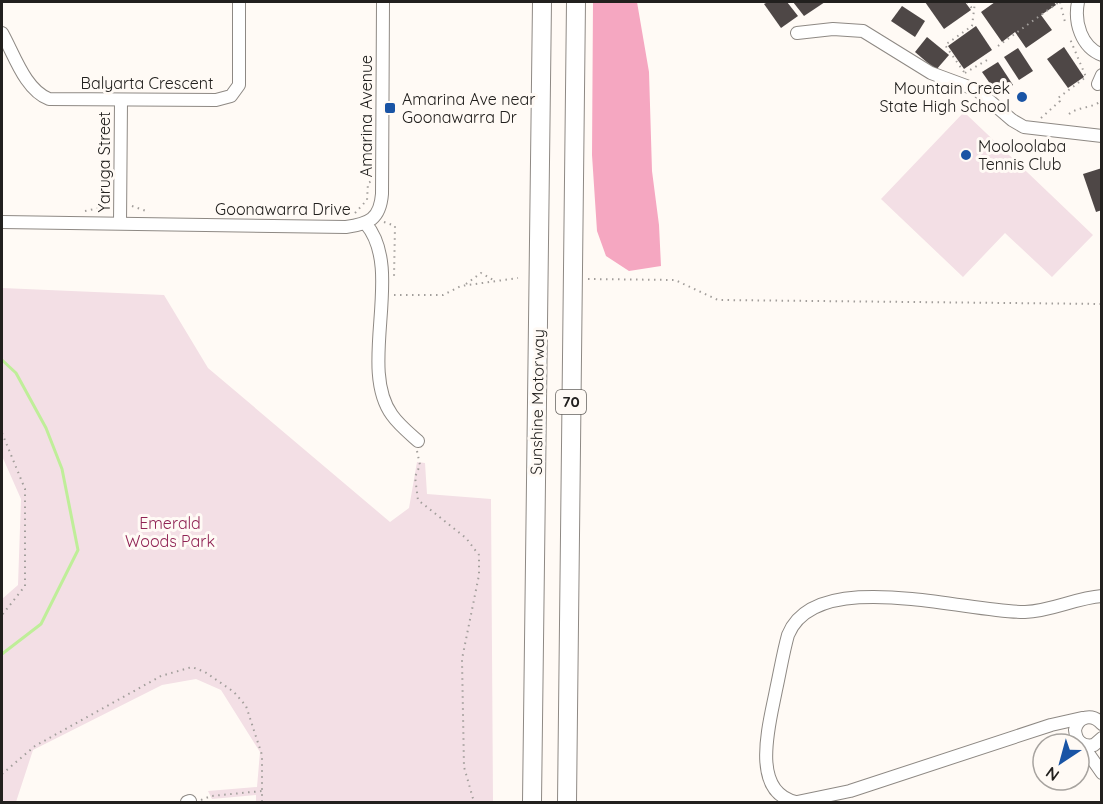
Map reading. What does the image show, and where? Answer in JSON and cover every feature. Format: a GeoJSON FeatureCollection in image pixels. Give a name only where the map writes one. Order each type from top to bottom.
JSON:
{"type":"FeatureCollection","features":[{"type":"Feature","properties":{"kind":"highway","name":"Sunshine Motorway"},"geometry":{"type":"LineString","coordinates":[[532,802],[542,2]]}},
{"type":"Feature","properties":{"kind":"highway","name":"Sunshine Motorway"},"geometry":{"type":"LineString","coordinates":[[567,802],[576,2]]}},
{"type":"Feature","properties":{"kind":"street","name":"Balyarta Crescent"},"geometry":{"type":"LineString","coordinates":[[2,33],[40,95],[49,99],[216,100],[231,96],[239,85],[240,2]]}},
{"type":"Feature","properties":{"kind":"street","name":"Amarina Avenue"},"geometry":{"type":"LineString","coordinates":[[366,224],[374,219],[379,211],[382,175],[383,2]]}},
{"type":"Feature","properties":{"kind":"street"},"geometry":{"type":"LineString","coordinates":[[1078,2],[1077,9],[1084,44],[1091,51],[1101,55]]}},
{"type":"Feature","properties":{"kind":"street"},"geometry":{"type":"LineString","coordinates":[[797,33],[833,28],[863,31],[931,73],[977,90],[1012,120],[1024,127],[1101,136]]}},
{"type":"Feature","properties":{"kind":"street","name":"Yaruga Street"},"geometry":{"type":"LineString","coordinates":[[120,223],[121,101]]}},
{"type":"Feature","properties":{"kind":"street","name":"Goonawarra Drive"},"geometry":{"type":"LineString","coordinates":[[2,222],[346,227],[366,224],[379,246],[388,295],[378,358],[382,388],[391,414],[418,441]]}},
{"type":"Feature","properties":{"kind":"street"},"geometry":{"type":"LineString","coordinates":[[1101,596],[1081,598],[1027,612],[871,597],[834,601],[808,610],[797,620],[788,635],[767,743],[768,773],[771,784],[783,797],[796,802],[850,791],[1101,712]]}},
{"type":"Feature","properties":{"kind":"street"},"geometry":{"type":"LineString","coordinates":[[1076,732],[1075,727],[1083,718],[1095,718],[1101,724]]}},
{"type":"Feature","properties":{"kind":"street"},"geometry":{"type":"LineString","coordinates":[[1042,729],[1060,732]]}},
{"type":"Feature","properties":{"kind":"street"},"geometry":{"type":"LineString","coordinates":[[1101,748],[1101,758]]}},
{"type":"Feature","properties":{"kind":"street"},"geometry":{"type":"LineString","coordinates":[[1091,759],[1101,773]]}},
{"type":"Feature","properties":{"kind":"path"},"geometry":{"type":"LineString","coordinates":[[967,2],[974,11]]}},
{"type":"Feature","properties":{"kind":"path"},"geometry":{"type":"LineString","coordinates":[[974,80],[965,73],[945,45],[972,26],[975,2]]}},
{"type":"Feature","properties":{"kind":"path"},"geometry":{"type":"LineString","coordinates":[[998,46],[1057,2]]}},
{"type":"Feature","properties":{"kind":"path"},"geometry":{"type":"LineString","coordinates":[[1040,119],[1060,101],[1058,98],[1086,77],[1079,58],[1074,61]]}},
{"type":"Feature","properties":{"kind":"path"},"geometry":{"type":"LineString","coordinates":[[965,73],[987,60]]}},
{"type":"Feature","properties":{"kind":"path"},"geometry":{"type":"LineString","coordinates":[[1069,114],[1078,107],[1094,105],[1101,100]]}},
{"type":"Feature","properties":{"kind":"path"},"geometry":{"type":"LineString","coordinates":[[352,214],[365,204],[368,183],[382,175]]}},
{"type":"Feature","properties":{"kind":"path"},"geometry":{"type":"LineString","coordinates":[[78,211],[94,211],[110,205]]}},
{"type":"Feature","properties":{"kind":"path"},"geometry":{"type":"LineString","coordinates":[[129,206],[150,212]]}},
{"type":"Feature","properties":{"kind":"path"},"geometry":{"type":"LineString","coordinates":[[309,214],[338,215]]}},
{"type":"Feature","properties":{"kind":"path"},"geometry":{"type":"LineString","coordinates":[[386,224],[395,226],[388,295],[443,295],[465,285],[481,273],[495,281]]}},
{"type":"Feature","properties":{"kind":"path"},"geometry":{"type":"LineString","coordinates":[[465,285],[518,278]]}},
{"type":"Feature","properties":{"kind":"path"},"geometry":{"type":"LineString","coordinates":[[585,279],[675,280],[718,300],[1101,304]]}},
{"type":"Feature","properties":{"kind":"path"},"geometry":{"type":"LineString","coordinates":[[2,433],[25,489],[25,586],[2,615]]}},
{"type":"Feature","properties":{"kind":"path"},"geometry":{"type":"LineString","coordinates":[[418,441],[416,454],[420,465],[415,477],[418,500],[466,538],[479,555],[479,574],[462,659],[464,767],[474,802]]}},
{"type":"Feature","properties":{"kind":"path"},"geometry":{"type":"LineString","coordinates":[[2,774],[35,746],[161,676],[192,667],[206,672],[234,692],[246,706],[262,755],[262,802]]}},
{"type":"Feature","properties":{"kind":"path"},"geometry":{"type":"LineString","coordinates":[[188,802],[205,800],[211,796],[262,791]]}},
{"type":"Feature","properties":{"kind":"green space","name":"Mooloolaba Tennis Club"},"geometry":{"type":"Polygon","coordinates":[[[964,112],[1093,235],[1052,277],[1005,233],[963,277],[881,199],[964,112]]]}},
{"type":"Feature","properties":{"kind":"green space","name":"Emerald Woods Park"},"geometry":{"type":"Polygon","coordinates":[[[2,288],[164,295],[208,368],[390,522],[409,508],[417,462],[425,463],[427,494],[491,499],[493,802],[256,802],[256,795],[212,799],[208,791],[257,787],[260,752],[221,690],[196,679],[162,685],[33,750],[16,802],[2,802],[2,599],[18,585],[21,499],[2,456],[2,288]]]}},
{"type":"Feature","properties":{"kind":"shaded area"},"geometry":{"type":"Polygon","coordinates":[[[593,2],[637,2],[649,72],[652,171],[659,225],[661,266],[629,271],[606,256],[597,231],[592,155],[593,2]]]}},
{"type":"Feature","properties":{"kind":"building"},"geometry":{"type":"Polygon","coordinates":[[[787,2],[798,16],[781,28],[764,4],[787,2]]]}},
{"type":"Feature","properties":{"kind":"building"},"geometry":{"type":"Polygon","coordinates":[[[793,2],[825,2],[804,16],[793,2]]]}},
{"type":"Feature","properties":{"kind":"building"},"geometry":{"type":"Polygon","coordinates":[[[925,2],[965,2],[971,10],[944,29],[925,2]]]}},
{"type":"Feature","properties":{"kind":"building"},"geometry":{"type":"Polygon","coordinates":[[[995,2],[1054,2],[1056,5],[1041,15],[1052,30],[1026,48],[1015,32],[1002,42],[981,12],[995,2]]]}},
{"type":"Feature","properties":{"kind":"building"},"geometry":{"type":"Polygon","coordinates":[[[902,6],[925,21],[915,37],[891,21],[902,6]]]}},
{"type":"Feature","properties":{"kind":"building"},"geometry":{"type":"Polygon","coordinates":[[[976,26],[992,50],[964,69],[948,46],[976,26]]]}},
{"type":"Feature","properties":{"kind":"building"},"geometry":{"type":"Polygon","coordinates":[[[927,37],[949,55],[936,70],[915,52],[927,37]]]}},
{"type":"Feature","properties":{"kind":"building"},"geometry":{"type":"Polygon","coordinates":[[[1064,47],[1084,77],[1068,88],[1047,59],[1064,47]]]}},
{"type":"Feature","properties":{"kind":"building"},"geometry":{"type":"Polygon","coordinates":[[[1018,48],[1033,71],[1019,80],[1004,57],[1018,48]]]}},
{"type":"Feature","properties":{"kind":"building"},"geometry":{"type":"Polygon","coordinates":[[[998,62],[1013,85],[998,95],[982,72],[998,62]]]}},
{"type":"Feature","properties":{"kind":"building","name":"Mooloolaba Tennis Club"},"geometry":{"type":"Polygon","coordinates":[[[1102,168],[1102,210],[1096,212],[1083,174],[1102,168]]]}},
{"type":"Feature","properties":{"kind":"waterway"},"geometry":{"type":"LineString","coordinates":[[2,360],[16,373],[46,428],[62,469],[78,550],[41,624],[2,654]]}},
{"type":"Feature","properties":{"kind":"place","name":"Mountain Creek State High School"},"geometry":{"type":"Point","coordinates":[1022,97]}},
{"type":"Feature","properties":{"kind":"place","name":"Amarina Ave near Goonawarra Dr"},"geometry":{"type":"Point","coordinates":[390,108]}},
{"type":"Feature","properties":{"kind":"place","name":"Mooloolaba Tennis Club"},"geometry":{"type":"Point","coordinates":[966,155]}}]}
